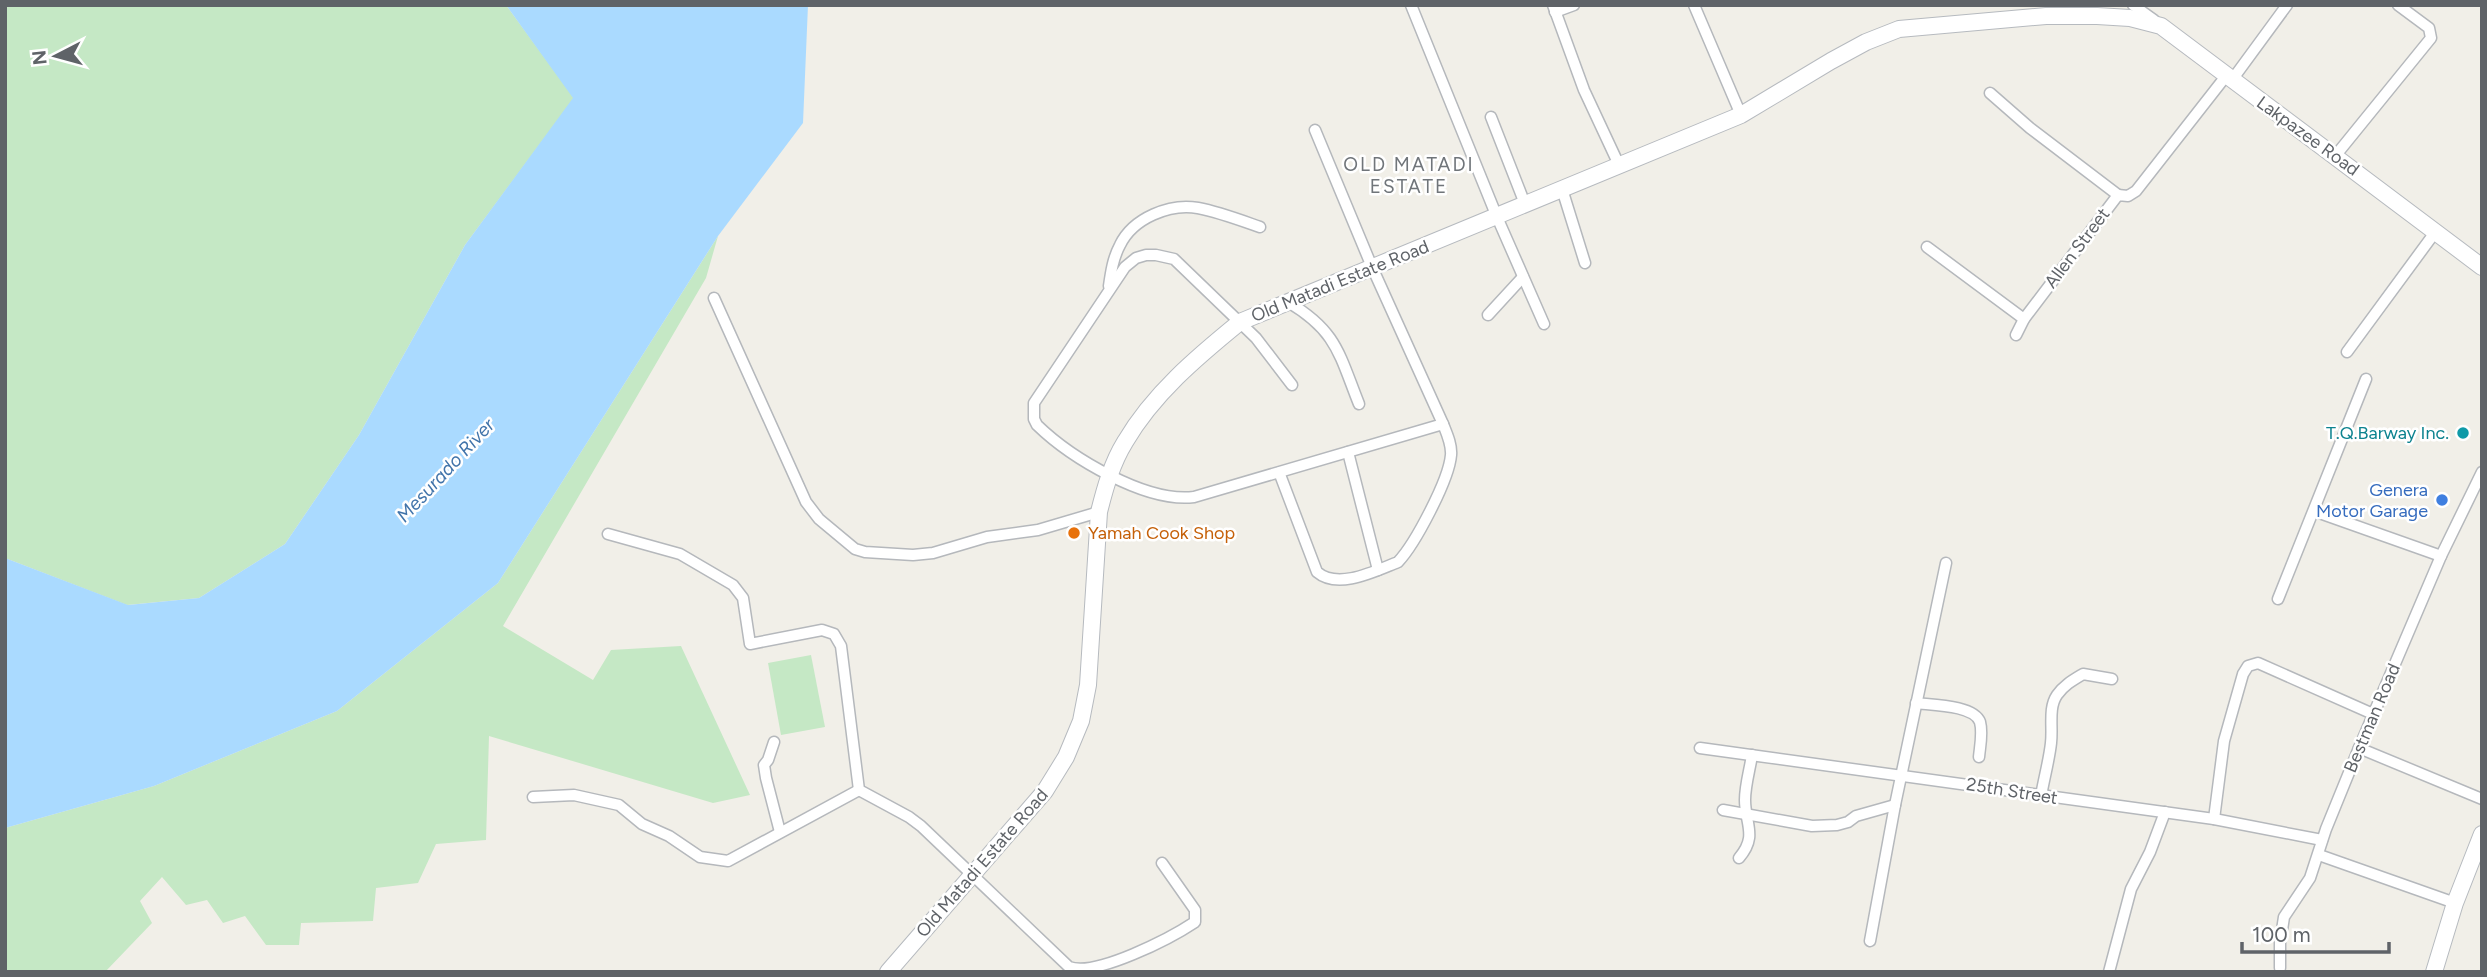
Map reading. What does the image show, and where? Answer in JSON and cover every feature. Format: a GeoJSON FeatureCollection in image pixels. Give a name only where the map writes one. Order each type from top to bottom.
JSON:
{"type":"FeatureCollection","features":[{"type":"Feature","properties":{"kind":"street"},"geometry":{"type":"LineString","coordinates":[[1411,5],[1497,217],[1544,324]]}},
{"type":"Feature","properties":{"kind":"street"},"geometry":{"type":"LineString","coordinates":[[1574,5],[1554,9],[1584,90],[1619,165]]}},
{"type":"Feature","properties":{"kind":"street"},"geometry":{"type":"LineString","coordinates":[[1694,5],[1741,115]]}},
{"type":"Feature","properties":{"kind":"street","name":"Lakpazee Road"},"geometry":{"type":"LineString","coordinates":[[2133,5],[2482,267]]}},
{"type":"Feature","properties":{"kind":"street","name":"Allen Street"},"geometry":{"type":"LineString","coordinates":[[2016,335],[2024,319],[2118,195],[2128,196],[2136,191],[2287,5]]}},
{"type":"Feature","properties":{"kind":"street"},"geometry":{"type":"LineString","coordinates":[[2336,155],[2431,38],[2429,29],[2398,5]]}},
{"type":"Feature","properties":{"kind":"street","name":"Old Matadi Estate Road"},"geometry":{"type":"LineString","coordinates":[[888,972],[1045,791],[1066,757],[1081,721],[1088,685],[1099,512],[1109,477],[1124,442],[1160,394],[1197,358],[1240,323],[1741,115],[1831,61],[1866,42],[1899,29],[2059,16],[2130,18],[2161,26]]}},
{"type":"Feature","properties":{"kind":"street"},"geometry":{"type":"LineString","coordinates":[[1990,93],[2118,195]]}},
{"type":"Feature","properties":{"kind":"street"},"geometry":{"type":"LineString","coordinates":[[1491,117],[1525,204]]}},
{"type":"Feature","properties":{"kind":"street"},"geometry":{"type":"LineString","coordinates":[[1279,472],[1317,572],[1332,580],[1378,570],[1398,562],[1428,517],[1451,455],[1451,445],[1443,424],[1372,267],[1315,130]]}},
{"type":"Feature","properties":{"kind":"street"},"geometry":{"type":"LineString","coordinates":[[1562,189],[1585,263]]}},
{"type":"Feature","properties":{"kind":"street"},"geometry":{"type":"LineString","coordinates":[[1109,290],[1112,264],[1121,243],[1129,232],[1158,212],[1186,207],[1200,208],[1261,227]]}},
{"type":"Feature","properties":{"kind":"street"},"geometry":{"type":"LineString","coordinates":[[2347,352],[2437,231]]}},
{"type":"Feature","properties":{"kind":"street"},"geometry":{"type":"LineString","coordinates":[[1927,247],[2024,319]]}},
{"type":"Feature","properties":{"kind":"street"},"geometry":{"type":"LineString","coordinates":[[1292,385],[1256,338],[1174,259],[1156,254],[1136,258],[1125,267],[1034,403],[1033,411],[1037,425],[1043,431],[1109,477],[1179,498],[1194,496],[1443,424]]}},
{"type":"Feature","properties":{"kind":"street"},"geometry":{"type":"LineString","coordinates":[[1488,315],[1523,277]]}},
{"type":"Feature","properties":{"kind":"street"},"geometry":{"type":"LineString","coordinates":[[714,298],[806,502],[819,519],[855,549],[913,555],[933,553],[987,537],[1053,527],[1099,512]]}},
{"type":"Feature","properties":{"kind":"street"},"geometry":{"type":"LineString","coordinates":[[1289,302],[1311,315],[1333,339],[1359,404]]}},
{"type":"Feature","properties":{"kind":"street"},"geometry":{"type":"LineString","coordinates":[[2278,599],[2366,379]]}},
{"type":"Feature","properties":{"kind":"street"},"geometry":{"type":"LineString","coordinates":[[1348,452],[1378,570]]}},
{"type":"Feature","properties":{"kind":"street","name":"Bestman Road"},"geometry":{"type":"LineString","coordinates":[[2280,968],[2284,917],[2310,877],[2359,748],[2441,555],[2482,472]]}},
{"type":"Feature","properties":{"kind":"street"},"geometry":{"type":"LineString","coordinates":[[2314,511],[2441,555]]}},
{"type":"Feature","properties":{"kind":"street"},"geometry":{"type":"LineString","coordinates":[[608,534],[680,554],[733,585],[743,598],[750,644],[822,630],[834,634],[841,646],[859,790]]}},
{"type":"Feature","properties":{"kind":"street"},"geometry":{"type":"LineString","coordinates":[[1870,941],[1895,805],[1947,563]]}},
{"type":"Feature","properties":{"kind":"street"},"geometry":{"type":"LineString","coordinates":[[2214,819],[2224,741],[2243,674],[2248,666],[2258,663],[2374,714]]}},
{"type":"Feature","properties":{"kind":"street"},"geometry":{"type":"LineString","coordinates":[[2041,796],[2051,746],[2055,697],[2067,684],[2082,674],[2112,679]]}},
{"type":"Feature","properties":{"kind":"street"},"geometry":{"type":"LineString","coordinates":[[1916,703],[1971,711],[1979,718],[1981,729],[1979,757]]}},
{"type":"Feature","properties":{"kind":"street"},"geometry":{"type":"LineString","coordinates":[[774,742],[764,765],[780,832]]}},
{"type":"Feature","properties":{"kind":"street","name":"25th Street"},"geometry":{"type":"LineString","coordinates":[[1700,748],[2214,819],[2322,840]]}},
{"type":"Feature","properties":{"kind":"street"},"geometry":{"type":"LineString","coordinates":[[2359,748],[2482,799]]}},
{"type":"Feature","properties":{"kind":"street"},"geometry":{"type":"LineString","coordinates":[[1739,858],[1748,848],[1750,835],[1745,800],[1752,755]]}},
{"type":"Feature","properties":{"kind":"street"},"geometry":{"type":"LineString","coordinates":[[859,790],[909,817],[1069,967],[1077,971],[1119,962],[1195,922],[1195,911],[1163,863]]}},
{"type":"Feature","properties":{"kind":"street"},"geometry":{"type":"LineString","coordinates":[[533,797],[574,795],[619,805],[642,824],[669,836],[691,852],[709,859],[728,861],[859,790]]}},
{"type":"Feature","properties":{"kind":"street"},"geometry":{"type":"LineString","coordinates":[[1723,810],[1812,826],[1837,825],[1856,816],[1895,805]]}},
{"type":"Feature","properties":{"kind":"street"},"geometry":{"type":"LineString","coordinates":[[2109,972],[2131,889],[2151,852],[2165,812]]}},
{"type":"Feature","properties":{"kind":"street"},"geometry":{"type":"LineString","coordinates":[[2434,972],[2455,903],[2482,834]]}},
{"type":"Feature","properties":{"kind":"street"},"geometry":{"type":"LineString","coordinates":[[2319,855],[2455,903]]}},
{"type":"Feature","properties":{"kind":"green space"},"geometry":{"type":"Polygon","coordinates":[[[5,5],[506,5],[574,98],[465,245],[359,435],[285,544],[199,598],[127,605],[5,558],[5,5]]]}},
{"type":"Feature","properties":{"kind":"green space"},"geometry":{"type":"Polygon","coordinates":[[[718,236],[706,278],[503,626],[593,680],[611,650],[681,646],[750,795],[713,803],[489,736],[486,840],[436,844],[418,883],[376,888],[373,921],[301,923],[299,945],[266,945],[245,916],[223,923],[207,900],[186,905],[162,877],[140,901],[152,923],[105,972],[5,972],[5,828],[154,786],[337,711],[498,583],[718,236]]]}},
{"type":"Feature","properties":{"kind":"green space"},"geometry":{"type":"Polygon","coordinates":[[[811,655],[825,727],[781,735],[768,663],[811,655]]]}},
{"type":"Feature","properties":{"kind":"water","name":"Mesurado River"},"geometry":{"type":"Polygon","coordinates":[[[506,5],[808,5],[803,123],[718,236],[498,583],[337,711],[154,786],[5,828],[5,558],[128,605],[199,598],[285,544],[359,435],[465,245],[573,98],[506,5]]]}},
{"type":"Feature","properties":{"kind":"place","name":"T.Q.Barway Inc."},"geometry":{"type":"Point","coordinates":[2463,433]}},
{"type":"Feature","properties":{"kind":"place","name":"Genera Motor Garage"},"geometry":{"type":"Point","coordinates":[2442,500]}},
{"type":"Feature","properties":{"kind":"place","name":"Yamah Cook Shop"},"geometry":{"type":"Point","coordinates":[1074,533]}},
{"type":"Feature","properties":{"kind":"district","name":"OLD MATADI ESTATE"},"geometry":{"type":"Point","coordinates":[1409,175]}}]}
